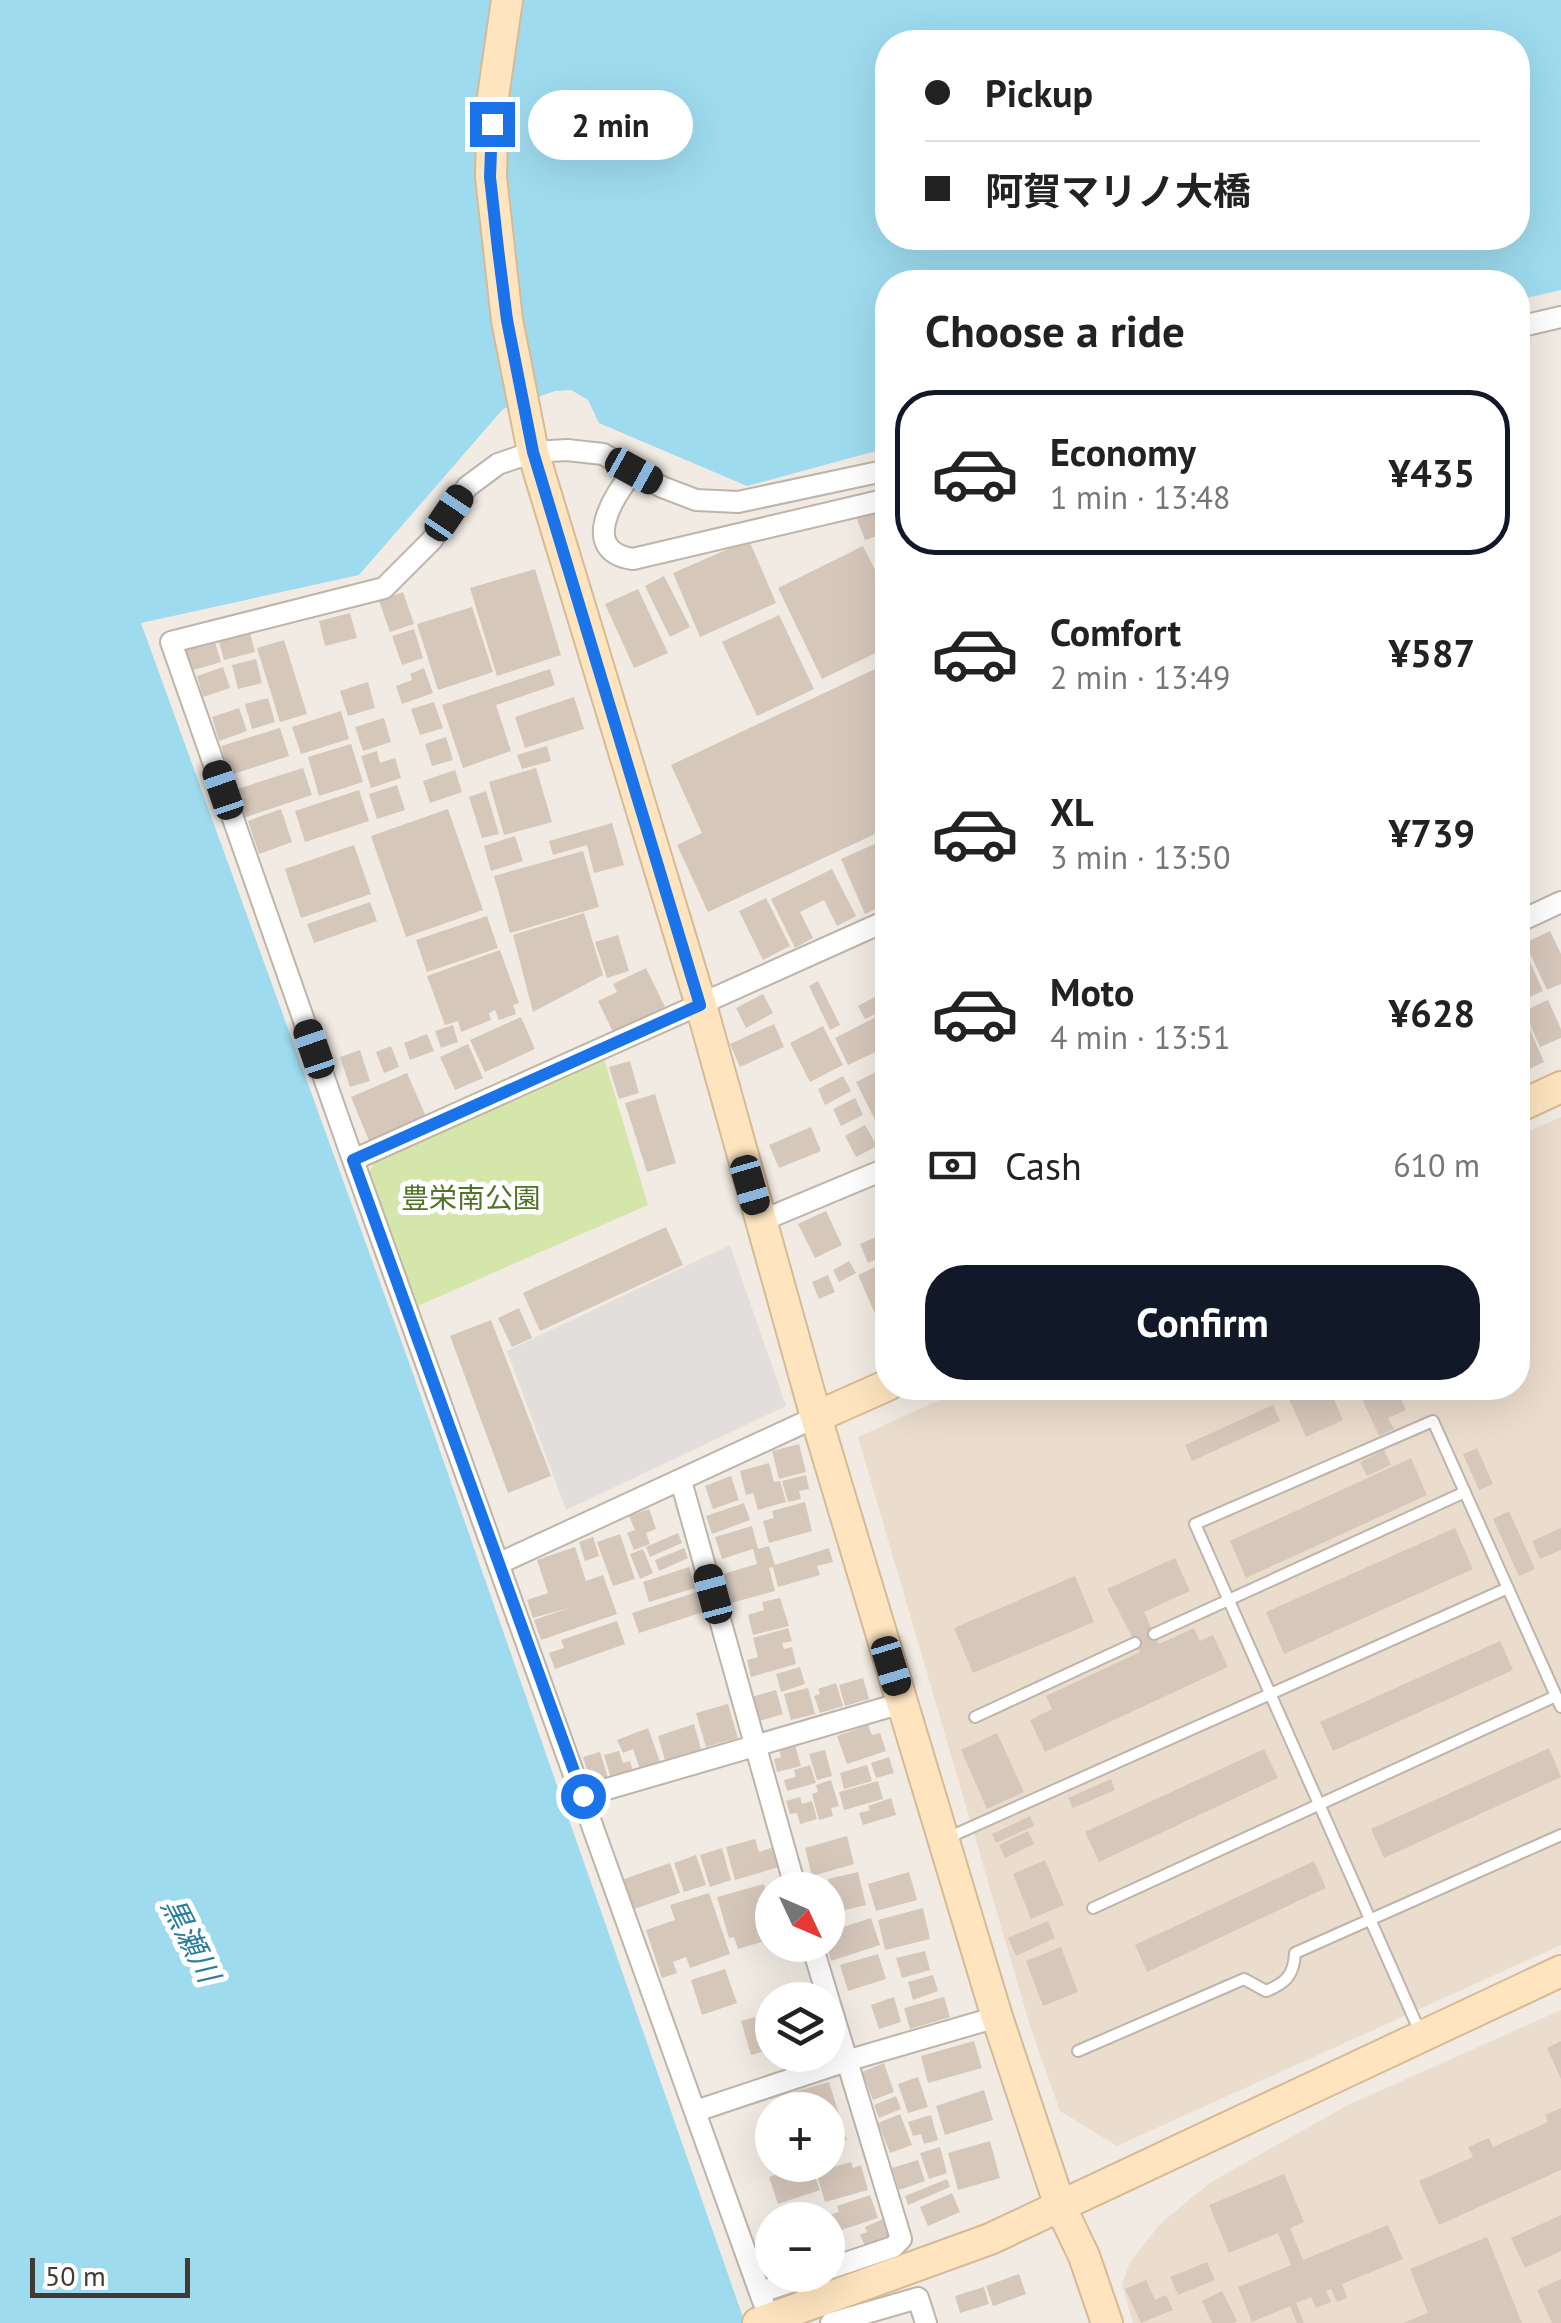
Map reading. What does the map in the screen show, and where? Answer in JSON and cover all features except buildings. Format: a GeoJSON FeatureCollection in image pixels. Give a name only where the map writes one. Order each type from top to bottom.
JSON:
{"type":"FeatureCollection","features":[{"type":"Feature","properties":{"kind":"street"},"geometry":{"type":"LineString","coordinates":[[506,0],[494,97],[490,177],[507,320],[533,452],[997,2017],[1060,2206],[1084,2256],[1107,2323]]}},
{"type":"Feature","properties":{"kind":"street"},"geometry":{"type":"LineString","coordinates":[[1530,324],[1561,317]]}},
{"type":"Feature","properties":{"kind":"street"},"geometry":{"type":"LineString","coordinates":[[875,473],[738,502],[696,500],[603,454],[533,452],[498,464],[467,487],[432,540],[384,588],[171,642],[353,1160],[696,2110],[761,2305],[990,2240],[1561,1971]]}},
{"type":"Feature","properties":{"kind":"street"},"geometry":{"type":"LineString","coordinates":[[634,471],[615,494],[604,527],[610,549],[621,557],[634,559],[875,501]]}},
{"type":"Feature","properties":{"kind":"street"},"geometry":{"type":"LineString","coordinates":[[1530,918],[1558,910]]}},
{"type":"Feature","properties":{"kind":"street"},"geometry":{"type":"LineString","coordinates":[[353,1160],[875,926]]}},
{"type":"Feature","properties":{"kind":"street"},"geometry":{"type":"LineString","coordinates":[[1530,1101],[1561,1087]]}},
{"type":"Feature","properties":{"kind":"street"},"geometry":{"type":"LineString","coordinates":[[760,1221],[875,1173]]}},
{"type":"Feature","properties":{"kind":"street"},"geometry":{"type":"LineString","coordinates":[[500,1563],[875,1391]]}},
{"type":"Feature","properties":{"kind":"street"},"geometry":{"type":"LineString","coordinates":[[681,1480],[791,1872]]}},
{"type":"Feature","properties":{"kind":"street"},"geometry":{"type":"LineString","coordinates":[[583,1796],[902,1702]]}},
{"type":"Feature","properties":{"kind":"street"},"geometry":{"type":"LineString","coordinates":[[817,1962],[902,2239],[893,2247],[845,2263]]}},
{"type":"Feature","properties":{"kind":"street"},"geometry":{"type":"LineString","coordinates":[[696,2110],[997,2017]]}},
{"type":"Feature","properties":{"kind":"street"},"geometry":{"type":"LineString","coordinates":[[830,2323],[918,2298],[926,2323]]}},
{"type":"Feature","properties":{"kind":"lane"},"geometry":{"type":"LineString","coordinates":[[1094,1908],[1321,1803],[1559,1702],[1433,1421],[1195,1524],[1272,1694],[1321,1803],[1374,1921],[1423,2037]]}},
{"type":"Feature","properties":{"kind":"lane"},"geometry":{"type":"LineString","coordinates":[[1154,1634],[1465,1492]]}},
{"type":"Feature","properties":{"kind":"lane"},"geometry":{"type":"LineString","coordinates":[[944,1839],[1508,1588]]}},
{"type":"Feature","properties":{"kind":"lane"},"geometry":{"type":"LineString","coordinates":[[975,1717],[1136,1643]]}},
{"type":"Feature","properties":{"kind":"lane"},"geometry":{"type":"LineString","coordinates":[[1078,2051],[1244,1979],[1266,1990],[1282,1985],[1294,1970],[1295,1954],[1561,1835]]}},
{"type":"Feature","properties":{"kind":"shaded area"},"geometry":{"type":"Polygon","coordinates":[[[1561,1117],[1561,1945],[1117,2146],[1060,2111],[1031,2029],[858,1437],[940,1400],[1530,1400],[1530,1131],[1561,1117]]]}},
{"type":"Feature","properties":{"kind":"shaded area"},"geometry":{"type":"Polygon","coordinates":[[[730,1245],[786,1406],[566,1510],[507,1351],[730,1245]]]}},
{"type":"Feature","properties":{"kind":"shaded area"},"geometry":{"type":"Polygon","coordinates":[[[1561,2010],[1561,2323],[1133,2323],[1122,2284],[1130,2262],[1161,2223],[1211,2182],[1348,2105],[1561,2010]]]}},
{"type":"Feature","properties":{"kind":"green space","name":"豊栄南公園"},"geometry":{"type":"Polygon","coordinates":[[[604,1059],[648,1205],[413,1308],[367,1176],[380,1152],[604,1059]]]}},
{"type":"Feature","properties":{"kind":"water","name":"黒瀬川"},"geometry":{"type":"Polygon","coordinates":[[[0,0],[1561,0],[1561,290],[1530,297],[1530,270],[875,270],[875,451],[747,486],[599,423],[588,400],[571,390],[555,391],[503,409],[359,575],[141,623],[411,1368],[745,2323],[0,2323],[0,0]]]}},
{"type":"Feature","properties":{"kind":"route"},"geometry":{"type":"LineString","coordinates":[[492,124],[490,177],[498,249],[507,320],[533,452],[700,1005],[353,1160],[583,1796]]}}]}
